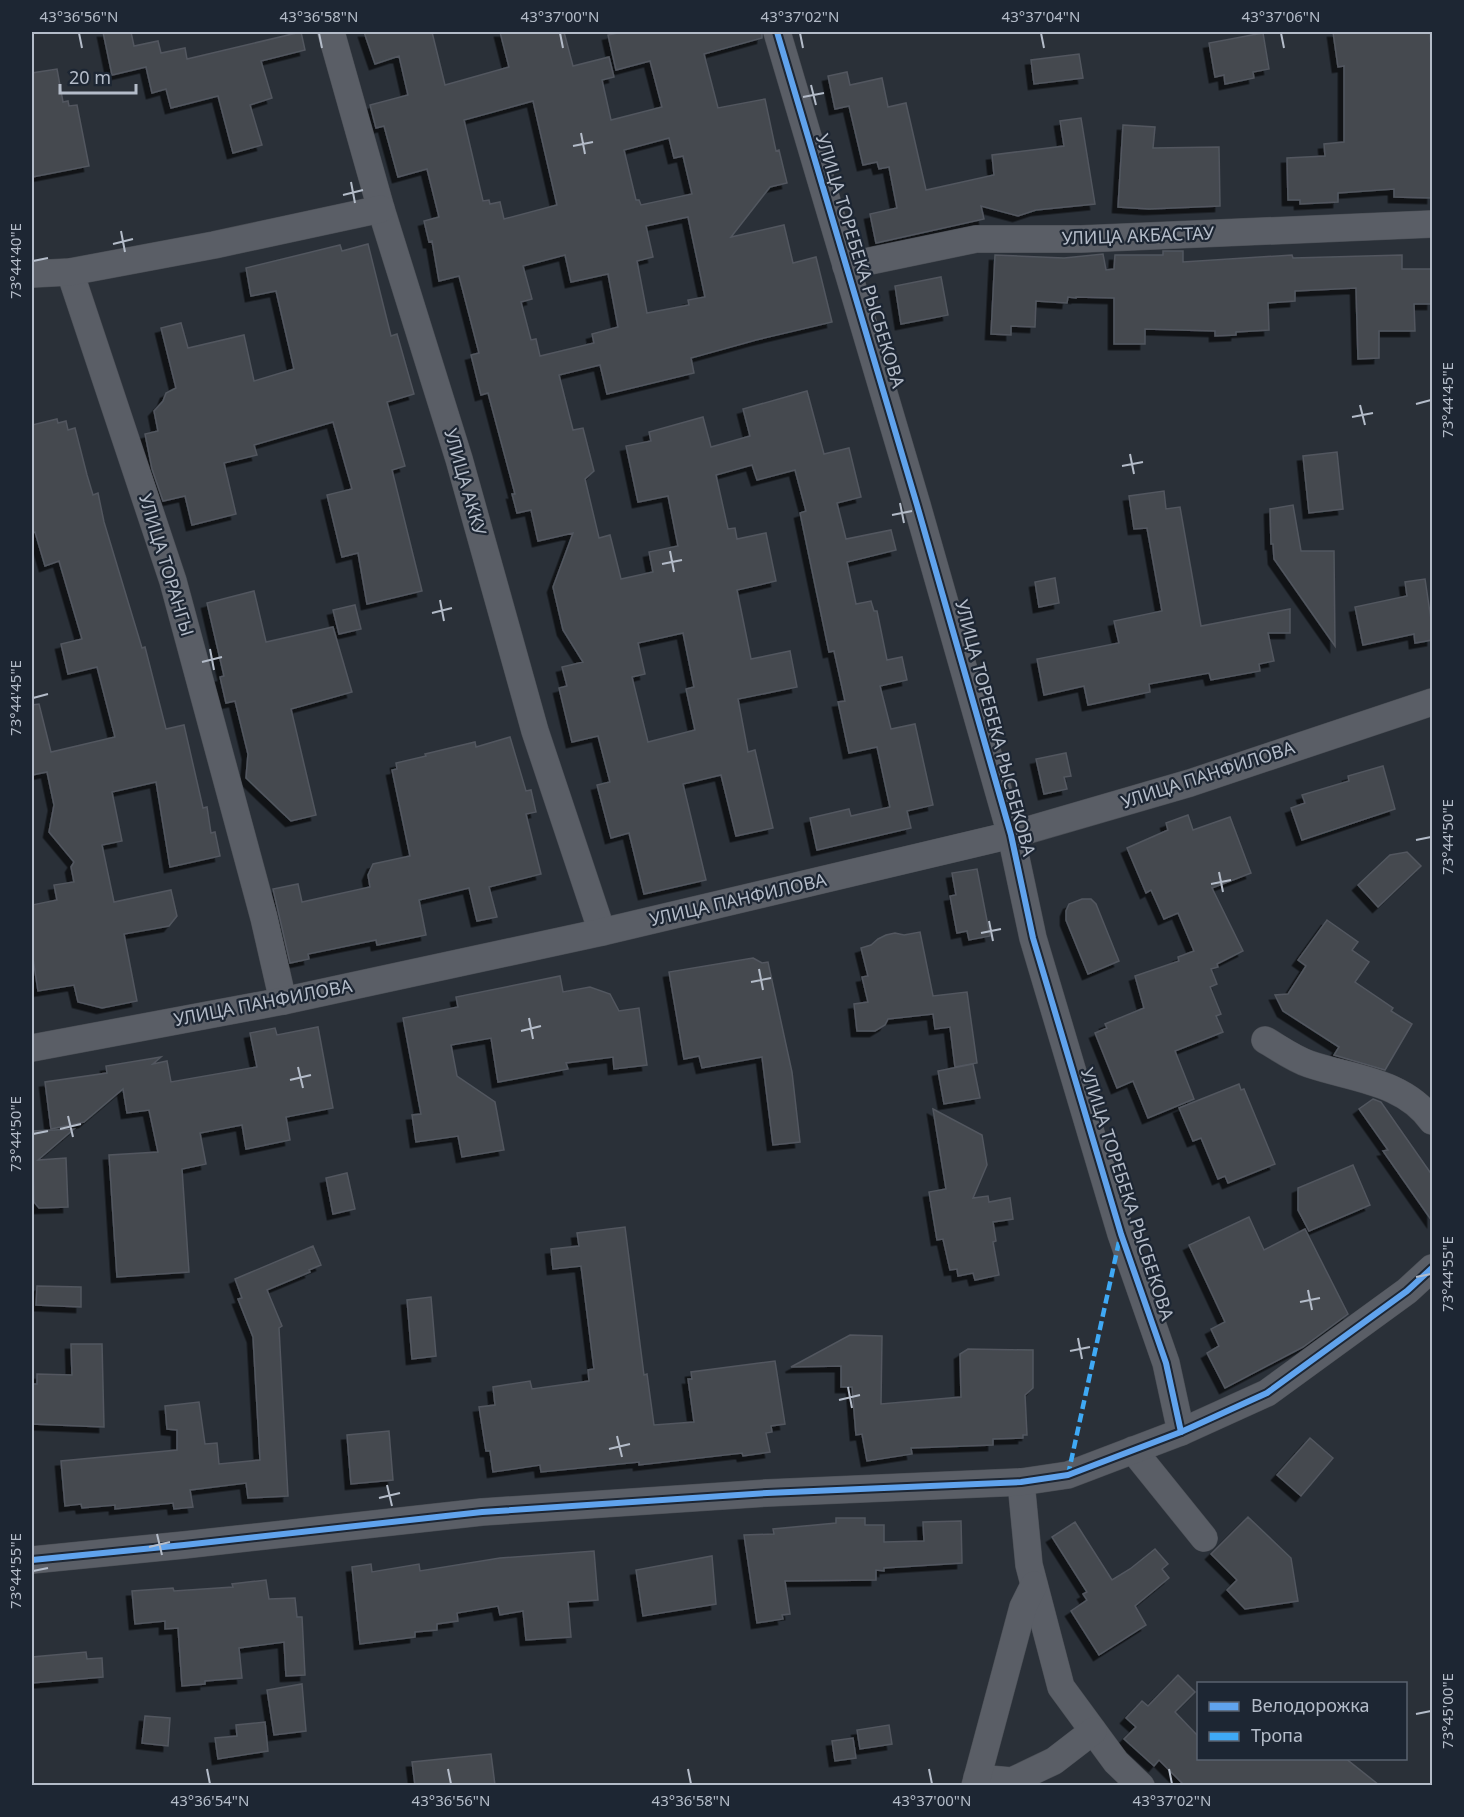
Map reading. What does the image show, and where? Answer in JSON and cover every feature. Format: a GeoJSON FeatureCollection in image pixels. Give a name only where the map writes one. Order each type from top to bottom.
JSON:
{"type":"FeatureCollection","features":[{"type":"Feature","properties":{"kind":"street","name":"УЛИЦА АККУ"},"geometry":{"type":"LineString","coordinates":[[331,32],[381,209],[459,459],[535,731],[602,932]]}},
{"type":"Feature","properties":{"kind":"street","name":"УЛИЦА ТОРЕБЕКА РЫСБЕКОВА"},"geometry":{"type":"LineString","coordinates":[[777,32],[917,505],[1011,835],[1033,938],[1121,1234],[1166,1363],[1181,1432]]}},
{"type":"Feature","properties":{"kind":"street"},"geometry":{"type":"LineString","coordinates":[[32,274],[70,272],[214,245],[381,209]]}},
{"type":"Feature","properties":{"kind":"street","name":"УЛИЦА АКБАСТАУ"},"geometry":{"type":"LineString","coordinates":[[846,266],[976,240],[1432,224]]}},
{"type":"Feature","properties":{"kind":"street","name":"УЛИЦА ТОРАНГЫ"},"geometry":{"type":"LineString","coordinates":[[70,272],[173,581],[264,918],[283,1001]]}},
{"type":"Feature","properties":{"kind":"street","name":"УЛИЦА ПАНФИЛОВА"},"geometry":{"type":"LineString","coordinates":[[32,1048],[283,1001],[602,932],[1011,835],[1190,783],[1432,702]]}},
{"type":"Feature","properties":{"kind":"street"},"geometry":{"type":"LineString","coordinates":[[1265,1040],[1308,1064],[1356,1076],[1392,1089],[1424,1109],[1432,1121]]}},
{"type":"Feature","properties":{"kind":"street"},"geometry":{"type":"LineString","coordinates":[[32,1560],[482,1512],[767,1493],[1021,1482],[1068,1475],[1181,1432],[1268,1392],[1407,1291],[1432,1268]]}},
{"type":"Feature","properties":{"kind":"street"},"geometry":{"type":"LineString","coordinates":[[1132,1450],[1204,1538]]}},
{"type":"Feature","properties":{"kind":"street"},"geometry":{"type":"LineString","coordinates":[[1021,1482],[1029,1565],[1061,1686],[1116,1762],[1141,1785]]}},
{"type":"Feature","properties":{"kind":"street"},"geometry":{"type":"LineString","coordinates":[[1034,1585],[1023,1607],[976,1782],[1012,1781],[1054,1761],[1093,1731]]}},
{"type":"Feature","properties":{"kind":"building"},"geometry":{"type":"Polygon","coordinates":[[[103,32],[131,32],[134,46],[158,41],[161,53],[185,48],[187,59],[301,32],[305,50],[261,61],[272,98],[250,105],[262,145],[233,153],[218,96],[171,108],[166,89],[152,93],[146,67],[112,75],[103,32]]]}},
{"type":"Feature","properties":{"kind":"building"},"geometry":{"type":"Polygon","coordinates":[[[364,32],[432,32],[445,85],[509,67],[500,32],[564,32],[573,66],[609,57],[614,77],[602,80],[611,120],[662,107],[650,61],[616,70],[608,35],[623,32],[762,32],[762,38],[704,54],[718,108],[765,99],[776,151],[779,150],[787,183],[770,187],[731,237],[784,225],[793,263],[816,257],[832,322],[691,358],[694,373],[607,394],[600,365],[559,375],[573,430],[583,428],[594,471],[585,479],[599,538],[610,535],[621,579],[653,572],[649,552],[678,546],[668,496],[638,502],[626,446],[651,441],[649,432],[703,417],[711,447],[750,436],[743,409],[807,391],[824,454],[849,448],[861,497],[837,503],[846,539],[891,530],[896,550],[847,562],[856,604],[871,601],[874,611],[877,611],[887,660],[902,657],[907,680],[880,686],[891,729],[915,724],[933,805],[907,811],[911,828],[817,850],[810,818],[849,809],[851,816],[890,807],[877,747],[849,753],[838,702],[845,701],[834,651],[829,652],[800,513],[806,511],[795,470],[757,480],[752,465],[716,475],[728,529],[735,528],[737,539],[766,533],[776,581],[737,590],[751,659],[790,651],[797,687],[738,699],[748,752],[755,750],[773,828],[736,836],[721,775],[683,784],[706,880],[644,894],[629,833],[611,838],[597,785],[610,782],[598,736],[572,742],[559,688],[567,686],[562,667],[583,662],[563,630],[553,587],[573,533],[538,541],[531,510],[517,513],[512,494],[515,494],[488,393],[481,395],[471,355],[479,353],[459,276],[439,281],[432,241],[429,242],[424,221],[439,217],[427,169],[398,177],[384,126],[376,128],[370,105],[408,95],[399,56],[375,64],[364,32]],[[533,101],[464,120],[483,201],[489,200],[490,204],[500,202],[504,219],[557,205],[533,101]],[[669,138],[624,150],[636,200],[639,200],[641,205],[692,194],[683,156],[674,158],[669,138]],[[688,217],[646,226],[653,257],[637,261],[647,313],[689,305],[688,300],[705,297],[688,217]],[[565,255],[523,266],[532,299],[521,302],[531,340],[536,339],[540,356],[594,343],[592,334],[618,327],[608,274],[571,282],[565,255]],[[683,633],[638,643],[645,674],[632,677],[648,742],[695,730],[686,689],[694,687],[683,633]]]}},
{"type":"Feature","properties":{"kind":"building"},"geometry":{"type":"Polygon","coordinates":[[[1333,32],[1430,32],[1432,198],[1394,197],[1394,189],[1338,193],[1338,202],[1300,204],[1300,200],[1288,200],[1287,158],[1325,156],[1324,144],[1344,142],[1344,66],[1338,67],[1333,32]]]}},
{"type":"Feature","properties":{"kind":"building"},"geometry":{"type":"Polygon","coordinates":[[[1263,33],[1269,69],[1253,72],[1254,78],[1225,84],[1224,75],[1215,77],[1209,43],[1263,33]]]}},
{"type":"Feature","properties":{"kind":"building"},"geometry":{"type":"Polygon","coordinates":[[[1079,54],[1083,78],[1034,84],[1031,60],[1079,54]]]}},
{"type":"Feature","properties":{"kind":"building"},"geometry":{"type":"Polygon","coordinates":[[[57,69],[63,102],[68,101],[69,106],[77,105],[89,166],[32,177],[32,73],[57,69]]]}},
{"type":"Feature","properties":{"kind":"building"},"geometry":{"type":"Polygon","coordinates":[[[847,72],[850,85],[882,78],[888,107],[906,103],[926,190],[994,175],[992,155],[1064,146],[1060,121],[1081,118],[1095,204],[1036,210],[1018,216],[981,206],[984,219],[876,243],[870,214],[897,208],[889,167],[879,169],[877,162],[863,165],[849,106],[835,109],[828,76],[847,72]]]}},
{"type":"Feature","properties":{"kind":"building"},"geometry":{"type":"Polygon","coordinates":[[[1123,125],[1155,127],[1153,148],[1219,147],[1220,206],[1149,209],[1118,207],[1123,125]]]}},
{"type":"Feature","properties":{"kind":"building"},"geometry":{"type":"Polygon","coordinates":[[[368,244],[391,336],[397,334],[414,394],[387,402],[405,466],[392,470],[422,591],[367,604],[358,553],[342,557],[327,495],[352,489],[333,422],[254,445],[257,455],[224,463],[236,514],[192,525],[185,496],[163,501],[152,469],[145,434],[158,431],[154,411],[163,401],[166,393],[176,388],[161,328],[181,323],[188,348],[244,335],[254,381],[294,369],[276,291],[251,296],[246,268],[340,245],[342,251],[368,244]]]}},
{"type":"Feature","properties":{"kind":"building"},"geometry":{"type":"Polygon","coordinates":[[[1163,251],[1183,251],[1183,262],[1292,255],[1293,258],[1402,255],[1402,269],[1432,269],[1432,304],[1414,304],[1415,331],[1379,331],[1379,358],[1358,359],[1356,288],[1295,291],[1295,301],[1268,303],[1269,330],[1236,332],[1236,335],[1215,336],[1215,331],[1145,329],[1145,344],[1114,344],[1114,298],[1076,297],[1068,297],[1067,303],[1036,301],[1035,327],[1011,326],[1011,335],[991,334],[995,255],[1064,258],[1103,254],[1106,270],[1114,269],[1115,255],[1163,255],[1163,251]]]}},
{"type":"Feature","properties":{"kind":"building"},"geometry":{"type":"Polygon","coordinates":[[[941,277],[948,315],[901,324],[895,286],[941,277]]]}},
{"type":"Feature","properties":{"kind":"building"},"geometry":{"type":"Polygon","coordinates":[[[57,419],[58,423],[66,421],[68,430],[75,428],[93,495],[98,493],[104,522],[142,648],[145,647],[166,729],[184,725],[203,808],[207,807],[211,833],[215,832],[220,856],[170,867],[156,782],[112,792],[122,841],[102,845],[114,902],[171,890],[177,916],[169,926],[124,934],[137,1001],[102,1008],[78,1002],[74,985],[38,991],[32,952],[32,905],[57,900],[54,885],[74,882],[71,867],[74,862],[49,832],[54,805],[47,772],[32,775],[32,705],[39,704],[51,752],[115,737],[97,667],[68,674],[61,644],[82,639],[59,561],[45,566],[35,532],[32,533],[32,425],[57,419]]]}},
{"type":"Feature","properties":{"kind":"building"},"geometry":{"type":"Polygon","coordinates":[[[1337,452],[1343,509],[1309,513],[1303,456],[1337,452]]]}},
{"type":"Feature","properties":{"kind":"building"},"geometry":{"type":"Polygon","coordinates":[[[1164,491],[1166,509],[1180,507],[1201,626],[1290,609],[1290,633],[1268,633],[1274,661],[1259,664],[1260,671],[1211,680],[1209,673],[1149,684],[1150,692],[1088,705],[1084,686],[1044,695],[1037,659],[1119,643],[1114,621],[1162,611],[1147,528],[1134,529],[1129,496],[1164,491]]]}},
{"type":"Feature","properties":{"kind":"building"},"geometry":{"type":"Polygon","coordinates":[[[1293,505],[1301,551],[1334,551],[1335,646],[1274,559],[1270,509],[1293,505]]]}},
{"type":"Feature","properties":{"kind":"building"},"geometry":{"type":"Polygon","coordinates":[[[1055,578],[1059,603],[1039,607],[1035,582],[1055,578]]]}},
{"type":"Feature","properties":{"kind":"building"},"geometry":{"type":"Polygon","coordinates":[[[1425,579],[1432,640],[1415,643],[1414,634],[1363,645],[1355,607],[1407,596],[1405,582],[1425,579]]]}},
{"type":"Feature","properties":{"kind":"building"},"geometry":{"type":"Polygon","coordinates":[[[254,591],[266,642],[333,627],[352,692],[291,709],[316,815],[291,821],[246,778],[248,754],[235,701],[226,703],[220,677],[224,676],[207,603],[254,591]]]}},
{"type":"Feature","properties":{"kind":"building"},"geometry":{"type":"Polygon","coordinates":[[[355,605],[361,629],[339,634],[333,610],[355,605]]]}},
{"type":"Feature","properties":{"kind":"building"},"geometry":{"type":"Polygon","coordinates":[[[510,737],[526,791],[531,790],[536,812],[526,814],[541,874],[489,887],[497,917],[477,921],[469,888],[419,900],[426,935],[377,945],[376,940],[308,954],[309,959],[290,963],[273,889],[298,884],[302,902],[370,887],[368,875],[373,864],[410,856],[392,770],[397,769],[396,763],[475,742],[476,747],[510,737]]]}},
{"type":"Feature","properties":{"kind":"building"},"geometry":{"type":"Polygon","coordinates":[[[1066,753],[1071,776],[1064,777],[1067,789],[1044,794],[1036,759],[1066,753]]]}},
{"type":"Feature","properties":{"kind":"building"},"geometry":{"type":"Polygon","coordinates":[[[1383,766],[1395,809],[1302,840],[1291,808],[1305,803],[1302,795],[1349,781],[1348,776],[1383,766]]]}},
{"type":"Feature","properties":{"kind":"building"},"geometry":{"type":"Polygon","coordinates":[[[1188,815],[1193,830],[1230,817],[1251,873],[1212,888],[1243,951],[1211,969],[1217,984],[1210,987],[1221,1014],[1216,1016],[1223,1032],[1175,1051],[1194,1099],[1148,1118],[1133,1081],[1117,1088],[1095,1033],[1107,1028],[1105,1024],[1144,1008],[1135,976],[1179,961],[1178,957],[1194,951],[1178,913],[1164,919],[1151,890],[1146,893],[1127,848],[1168,830],[1166,823],[1188,815]]]}},
{"type":"Feature","properties":{"kind":"building"},"geometry":{"type":"Polygon","coordinates":[[[1407,852],[1421,866],[1378,907],[1358,885],[1390,855],[1407,852]]]}},
{"type":"Feature","properties":{"kind":"building"},"geometry":{"type":"Polygon","coordinates":[[[977,869],[990,936],[969,940],[967,931],[957,933],[950,896],[956,895],[952,873],[977,869]]]}},
{"type":"Feature","properties":{"kind":"building"},"geometry":{"type":"Polygon","coordinates":[[[1082,899],[1091,899],[1096,904],[1119,961],[1088,974],[1066,920],[1069,904],[1082,899]]]}},
{"type":"Feature","properties":{"kind":"building"},"geometry":{"type":"Polygon","coordinates":[[[1327,920],[1358,942],[1352,950],[1369,962],[1355,982],[1393,1008],[1391,1011],[1412,1024],[1385,1070],[1334,1055],[1339,1047],[1283,1011],[1275,995],[1288,994],[1306,966],[1298,960],[1327,920]]]}},
{"type":"Feature","properties":{"kind":"building"},"geometry":{"type":"Polygon","coordinates":[[[920,932],[933,996],[967,992],[977,1063],[955,1067],[950,1027],[935,1029],[933,1014],[888,1019],[885,1025],[875,1031],[857,1031],[854,1004],[868,1002],[862,977],[868,976],[861,948],[871,945],[886,935],[920,932]]]}},
{"type":"Feature","properties":{"kind":"building"},"geometry":{"type":"Polygon","coordinates":[[[753,958],[762,963],[768,962],[792,1072],[800,1142],[773,1145],[762,1057],[702,1068],[699,1056],[684,1059],[669,972],[753,958]]]}},
{"type":"Feature","properties":{"kind":"building"},"geometry":{"type":"Polygon","coordinates":[[[560,976],[563,992],[590,987],[610,994],[619,1011],[639,1008],[647,1065],[614,1069],[613,1057],[566,1063],[568,1069],[498,1082],[491,1038],[451,1045],[457,1076],[495,1102],[504,1150],[462,1157],[458,1136],[416,1142],[412,1115],[421,1114],[403,1018],[458,1007],[456,997],[560,976]]]}},
{"type":"Feature","properties":{"kind":"building"},"geometry":{"type":"Polygon","coordinates":[[[318,1027],[333,1108],[286,1117],[290,1140],[246,1149],[242,1125],[200,1133],[206,1164],[182,1169],[189,1272],[117,1277],[109,1155],[158,1152],[149,1110],[127,1113],[123,1089],[84,1122],[51,1129],[45,1082],[107,1073],[106,1066],[161,1057],[153,1064],[167,1061],[171,1082],[257,1067],[250,1033],[275,1028],[277,1035],[318,1027]]]}},
{"type":"Feature","properties":{"kind":"building"},"geometry":{"type":"Polygon","coordinates":[[[973,1064],[980,1098],[944,1104],[938,1071],[973,1064]]]}},
{"type":"Feature","properties":{"kind":"building"},"geometry":{"type":"Polygon","coordinates":[[[1239,1084],[1241,1090],[1244,1089],[1275,1164],[1228,1183],[1225,1176],[1218,1179],[1201,1138],[1193,1141],[1179,1108],[1239,1084]]]}},
{"type":"Feature","properties":{"kind":"building"},"geometry":{"type":"Polygon","coordinates":[[[1373,1099],[1381,1102],[1432,1175],[1432,1221],[1383,1151],[1388,1150],[1359,1109],[1373,1099]]]}},
{"type":"Feature","properties":{"kind":"building"},"geometry":{"type":"Polygon","coordinates":[[[933,1109],[982,1135],[987,1165],[973,1198],[988,1196],[989,1202],[1010,1198],[1013,1219],[993,1222],[996,1241],[993,1242],[999,1275],[975,1280],[973,1273],[958,1276],[957,1269],[950,1270],[943,1239],[937,1240],[929,1192],[946,1189],[933,1109]]]}},
{"type":"Feature","properties":{"kind":"building"},"geometry":{"type":"Polygon","coordinates":[[[74,1129],[38,1160],[66,1158],[68,1207],[39,1208],[34,1202],[32,1131],[74,1129]]]}},
{"type":"Feature","properties":{"kind":"building"},"geometry":{"type":"Polygon","coordinates":[[[1353,1165],[1370,1205],[1309,1231],[1298,1210],[1298,1188],[1353,1165]]]}},
{"type":"Feature","properties":{"kind":"building"},"geometry":{"type":"Polygon","coordinates":[[[347,1173],[355,1209],[333,1214],[326,1178],[347,1173]]]}},
{"type":"Feature","properties":{"kind":"building"},"geometry":{"type":"Polygon","coordinates":[[[1249,1217],[1264,1250],[1305,1229],[1348,1314],[1303,1347],[1225,1388],[1207,1353],[1219,1346],[1211,1329],[1225,1322],[1189,1245],[1249,1217]]]}},
{"type":"Feature","properties":{"kind":"building"},"geometry":{"type":"Polygon","coordinates":[[[625,1227],[644,1375],[647,1374],[654,1425],[694,1422],[688,1379],[692,1379],[691,1372],[775,1361],[785,1424],[771,1426],[772,1432],[766,1433],[770,1452],[541,1472],[540,1465],[493,1472],[490,1451],[486,1451],[479,1407],[495,1405],[493,1387],[530,1381],[532,1389],[589,1381],[588,1370],[594,1369],[581,1266],[553,1269],[551,1249],[579,1246],[577,1233],[625,1227]]]}},
{"type":"Feature","properties":{"kind":"building"},"geometry":{"type":"Polygon","coordinates":[[[313,1246],[321,1265],[267,1290],[282,1326],[279,1328],[288,1496],[248,1498],[246,1483],[190,1490],[193,1507],[174,1509],[173,1503],[115,1509],[115,1505],[82,1508],[81,1504],[65,1506],[61,1461],[177,1450],[177,1430],[167,1429],[165,1406],[199,1402],[205,1444],[217,1443],[219,1464],[260,1460],[253,1337],[238,1299],[242,1298],[235,1279],[313,1246]]]}},
{"type":"Feature","properties":{"kind":"building"},"geometry":{"type":"Polygon","coordinates":[[[37,1286],[81,1287],[81,1307],[36,1305],[37,1286]]]}},
{"type":"Feature","properties":{"kind":"building"},"geometry":{"type":"Polygon","coordinates":[[[431,1297],[436,1356],[412,1359],[407,1300],[431,1297]]]}},
{"type":"Feature","properties":{"kind":"building"},"geometry":{"type":"Polygon","coordinates":[[[850,1335],[882,1336],[881,1404],[961,1397],[960,1354],[968,1349],[1033,1350],[1033,1388],[1025,1395],[1027,1435],[1023,1435],[1023,1438],[993,1439],[993,1445],[911,1448],[912,1454],[867,1461],[862,1434],[856,1435],[852,1387],[841,1387],[841,1366],[791,1367],[850,1335]]]}},
{"type":"Feature","properties":{"kind":"building"},"geometry":{"type":"Polygon","coordinates":[[[71,1344],[102,1344],[104,1427],[32,1424],[32,1384],[37,1384],[37,1374],[72,1375],[71,1344]]]}},
{"type":"Feature","properties":{"kind":"building"},"geometry":{"type":"Polygon","coordinates":[[[389,1431],[393,1480],[351,1484],[347,1435],[389,1431]]]}},
{"type":"Feature","properties":{"kind":"building"},"geometry":{"type":"Polygon","coordinates":[[[1310,1438],[1333,1458],[1301,1496],[1277,1475],[1310,1438]]]}},
{"type":"Feature","properties":{"kind":"building"},"geometry":{"type":"Polygon","coordinates":[[[1248,1517],[1291,1558],[1298,1601],[1245,1609],[1227,1590],[1237,1580],[1211,1554],[1248,1517]]]}},
{"type":"Feature","properties":{"kind":"building"},"geometry":{"type":"Polygon","coordinates":[[[836,1518],[865,1518],[865,1525],[884,1525],[884,1542],[924,1541],[923,1522],[961,1521],[962,1563],[884,1568],[884,1571],[876,1570],[876,1580],[785,1581],[790,1614],[782,1615],[783,1619],[757,1623],[744,1535],[774,1534],[773,1529],[836,1523],[836,1518]]]}},
{"type":"Feature","properties":{"kind":"building"},"geometry":{"type":"Polygon","coordinates":[[[1075,1522],[1112,1580],[1155,1549],[1168,1564],[1162,1569],[1169,1578],[1135,1606],[1146,1625],[1099,1655],[1071,1611],[1087,1600],[1083,1594],[1087,1592],[1052,1537],[1075,1522]]]}},
{"type":"Feature","properties":{"kind":"building"},"geometry":{"type":"Polygon","coordinates":[[[594,1551],[598,1600],[568,1602],[571,1637],[526,1640],[523,1611],[500,1615],[498,1606],[457,1613],[458,1621],[437,1624],[437,1630],[415,1632],[415,1637],[360,1644],[352,1567],[371,1564],[372,1572],[419,1564],[420,1571],[500,1558],[594,1551]]]}},
{"type":"Feature","properties":{"kind":"building"},"geometry":{"type":"Polygon","coordinates":[[[712,1556],[716,1604],[643,1616],[636,1570],[712,1556]]]}},
{"type":"Feature","properties":{"kind":"building"},"geometry":{"type":"Polygon","coordinates":[[[266,1580],[269,1599],[295,1598],[297,1617],[302,1617],[305,1675],[286,1676],[284,1642],[239,1648],[242,1678],[205,1681],[205,1684],[182,1686],[178,1628],[165,1629],[165,1621],[135,1624],[132,1591],[233,1587],[232,1584],[266,1580]]]}},
{"type":"Feature","properties":{"kind":"building"},"geometry":{"type":"Polygon","coordinates":[[[86,1652],[87,1659],[102,1658],[103,1677],[32,1683],[32,1657],[86,1652]]]}},
{"type":"Feature","properties":{"kind":"building"},"geometry":{"type":"Polygon","coordinates":[[[1178,1675],[1195,1692],[1175,1712],[1197,1735],[1197,1760],[1348,1760],[1379,1785],[1184,1785],[1159,1760],[1154,1766],[1124,1739],[1136,1727],[1126,1718],[1142,1701],[1148,1706],[1178,1675]]]}},
{"type":"Feature","properties":{"kind":"building"},"geometry":{"type":"Polygon","coordinates":[[[302,1684],[306,1731],[274,1735],[267,1690],[302,1684]]]}},
{"type":"Feature","properties":{"kind":"building"},"geometry":{"type":"Polygon","coordinates":[[[145,1716],[170,1718],[168,1746],[142,1743],[145,1716]]]}},
{"type":"Feature","properties":{"kind":"building"},"geometry":{"type":"Polygon","coordinates":[[[265,1722],[268,1751],[218,1759],[215,1738],[237,1736],[236,1725],[265,1722]]]}},
{"type":"Feature","properties":{"kind":"building"},"geometry":{"type":"Polygon","coordinates":[[[889,1725],[892,1744],[860,1749],[857,1730],[889,1725]]]}},
{"type":"Feature","properties":{"kind":"building"},"geometry":{"type":"Polygon","coordinates":[[[853,1738],[856,1758],[835,1761],[832,1741],[853,1738]]]}},
{"type":"Feature","properties":{"kind":"building"},"geometry":{"type":"Polygon","coordinates":[[[491,1754],[495,1785],[415,1785],[412,1762],[491,1754]]]}},
{"type":"Feature","properties":{"kind":"marked path"},"geometry":{"type":"LineString","coordinates":[[1068,1475],[1120,1237]]}},
{"type":"Feature","properties":{"kind":"cycle path"},"geometry":{"type":"LineString","coordinates":[[777,32],[917,505],[1011,835],[1033,938],[1121,1234],[1166,1363],[1181,1432]]}},
{"type":"Feature","properties":{"kind":"cycle path"},"geometry":{"type":"LineString","coordinates":[[32,1560],[482,1512],[767,1493],[1021,1482],[1068,1475],[1181,1432],[1267,1393],[1407,1291],[1432,1268]]}}]}
